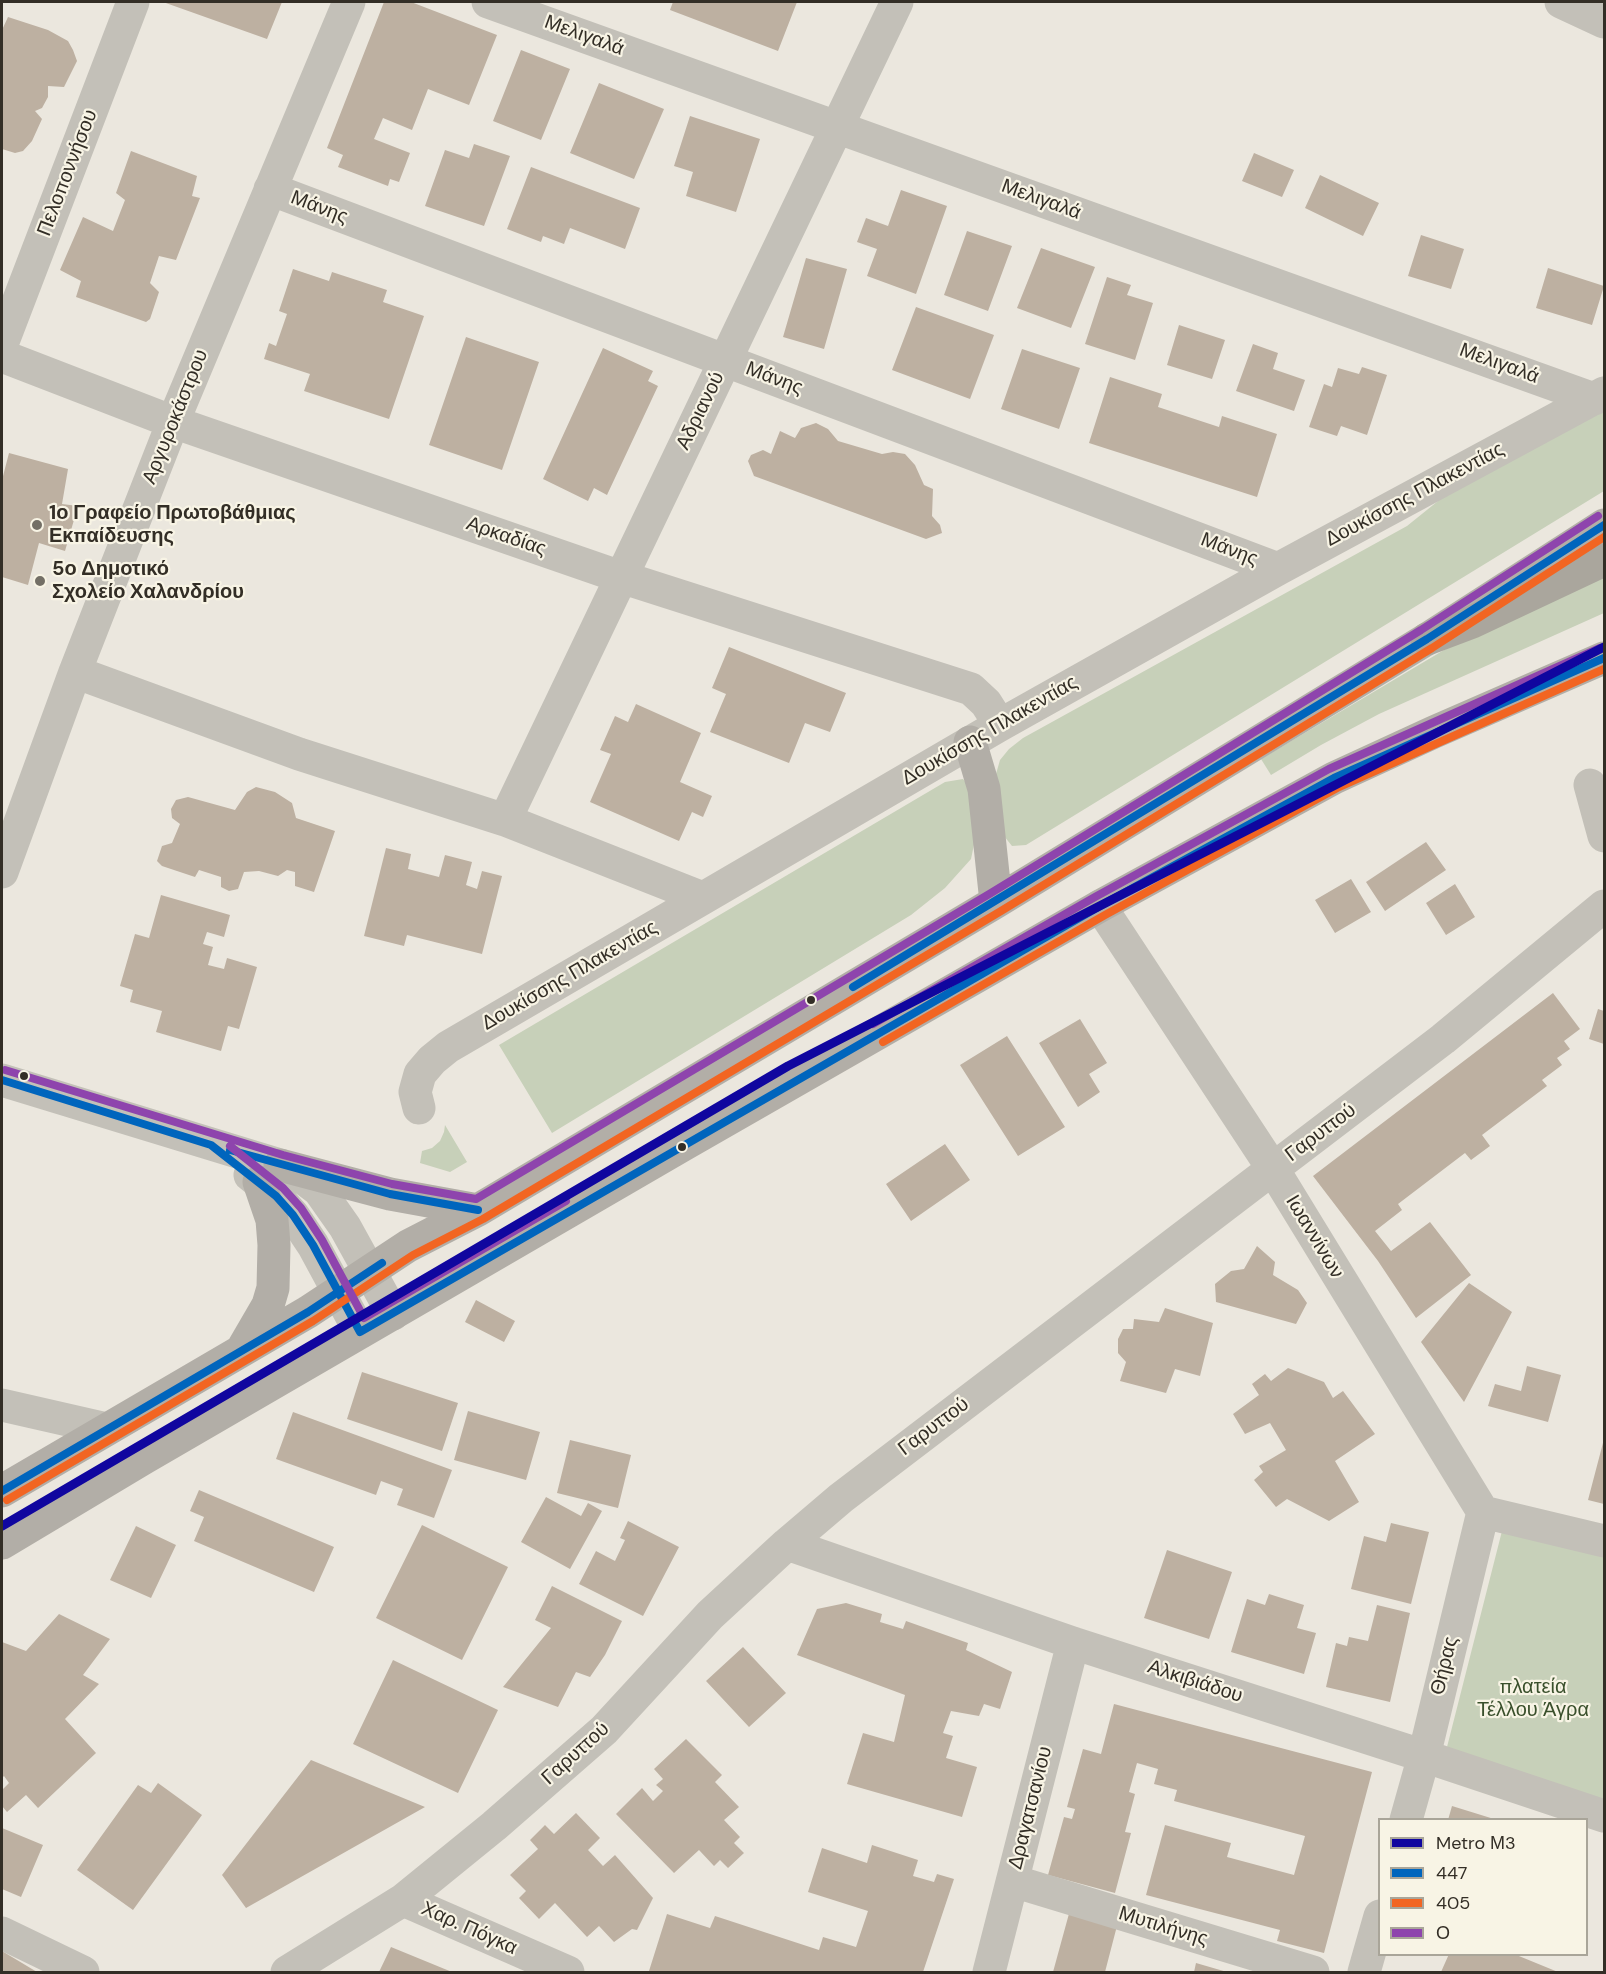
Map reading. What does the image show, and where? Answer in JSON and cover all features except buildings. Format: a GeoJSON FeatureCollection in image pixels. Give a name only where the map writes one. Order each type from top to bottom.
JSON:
{"type":"FeatureCollection","features":[{"type":"Feature","properties":{"kind":"highway"},"geometry":{"type":"LineString","coordinates":[[1427,639],[1472,622],[1605,560]]}},
{"type":"Feature","properties":{"kind":"main road"},"geometry":{"type":"LineString","coordinates":[[2,1491],[308,1312],[408,1246],[478,1210],[996,902],[1427,639],[1605,525]]}},
{"type":"Feature","properties":{"kind":"main road"},"geometry":{"type":"LineString","coordinates":[[2,1543],[360,1332],[1100,906],[1334,778],[1605,658]]}},
{"type":"Feature","properties":{"kind":"main road"},"geometry":{"type":"LineString","coordinates":[[970,742],[984,789],[996,902]]}},
{"type":"Feature","properties":{"kind":"main road"},"geometry":{"type":"LineString","coordinates":[[242,1349],[268,1305],[273,1288],[274,1245],[270,1174],[478,1210]]}},
{"type":"Feature","properties":{"kind":"street","name":"Πελοποννήσου"},"geometry":{"type":"LineString","coordinates":[[2,344],[133,2]]}},
{"type":"Feature","properties":{"kind":"street","name":"Αργυροκάστρου"},"geometry":{"type":"LineString","coordinates":[[2,872],[75,672],[173,422],[349,2]]}},
{"type":"Feature","properties":{"kind":"street","name":"Μελιγαλά"},"geometry":{"type":"LineString","coordinates":[[488,2],[520,7],[836,127],[1599,396]]}},
{"type":"Feature","properties":{"kind":"street","name":"Αδριανού"},"geometry":{"type":"LineString","coordinates":[[505,820],[897,2]]}},
{"type":"Feature","properties":{"kind":"street"},"geometry":{"type":"LineString","coordinates":[[1561,2],[1605,22]]}},
{"type":"Feature","properties":{"kind":"street","name":"Μάνης"},"geometry":{"type":"LineString","coordinates":[[270,189],[1278,568]]}},
{"type":"Feature","properties":{"kind":"street","name":"Αρκαδίας"},"geometry":{"type":"LineString","coordinates":[[2,356],[173,422],[621,577],[970,689],[986,703],[1000,725]]}},
{"type":"Feature","properties":{"kind":"street","name":"Δουκίσσης Πλακεντίας"},"geometry":{"type":"LineString","coordinates":[[419,1108],[415,1092],[420,1074],[440,1053],[970,742],[1278,568],[1599,396]]}},
{"type":"Feature","properties":{"kind":"street"},"geometry":{"type":"LineString","coordinates":[[75,672],[299,754],[505,820],[703,898]]}},
{"type":"Feature","properties":{"kind":"street"},"geometry":{"type":"LineString","coordinates":[[1590,785],[1605,836]]}},
{"type":"Feature","properties":{"kind":"street","name":"Ιωαννίνων"},"geometry":{"type":"LineString","coordinates":[[1100,906],[1273,1169],[1483,1512]]}},
{"type":"Feature","properties":{"kind":"street","name":"Γαρυττού"},"geometry":{"type":"LineString","coordinates":[[287,1972],[403,1900],[477,1841],[604,1730],[710,1615],[841,1498],[1443,1039],[1605,906]]}},
{"type":"Feature","properties":{"kind":"street"},"geometry":{"type":"LineString","coordinates":[[2,1080],[211,1145],[270,1174],[303,1178],[318,1190],[345,1227],[393,1314]]}},
{"type":"Feature","properties":{"kind":"street"},"geometry":{"type":"LineString","coordinates":[[270,1174],[276,1196],[293,1215],[313,1245],[360,1332]]}},
{"type":"Feature","properties":{"kind":"street"},"geometry":{"type":"LineString","coordinates":[[2,1405],[107,1430]]}},
{"type":"Feature","properties":{"kind":"street"},"geometry":{"type":"LineString","coordinates":[[1483,1512],[1605,1541]]}},
{"type":"Feature","properties":{"kind":"street","name":"Θήρας"},"geometry":{"type":"LineString","coordinates":[[1407,1818],[1424,1756],[1483,1512]]}},
{"type":"Feature","properties":{"kind":"street","name":"Αλκιβιάδου"},"geometry":{"type":"LineString","coordinates":[[787,1544],[1073,1643],[1605,1816]]}},
{"type":"Feature","properties":{"kind":"street","name":"Δραγατσανίου"},"geometry":{"type":"LineString","coordinates":[[988,1972],[1073,1643]]}},
{"type":"Feature","properties":{"kind":"street","name":"Μυτιλήνης"},"geometry":{"type":"LineString","coordinates":[[1013,1881],[1313,1972]]}},
{"type":"Feature","properties":{"kind":"street","name":"Χαρ. Πόγκα"},"geometry":{"type":"LineString","coordinates":[[403,1900],[568,1972]]}},
{"type":"Feature","properties":{"kind":"street"},"geometry":{"type":"LineString","coordinates":[[1364,1972],[1378,1923]]}},
{"type":"Feature","properties":{"kind":"street"},"geometry":{"type":"LineString","coordinates":[[2,1933],[83,1972]]}},
{"type":"Feature","properties":{"kind":"green space"},"geometry":{"type":"Polygon","coordinates":[[[1604,409],[1604,491],[1026,845],[1012,846],[1004,836],[996,774],[1000,760],[1023,738],[1407,526],[1448,493],[1604,409]]]}},
{"type":"Feature","properties":{"kind":"green space"},"geometry":{"type":"Polygon","coordinates":[[[1604,565],[1604,613],[1379,714],[1271,775],[1261,759],[1491,622],[1604,565]]]}},
{"type":"Feature","properties":{"kind":"green space"},"geometry":{"type":"Polygon","coordinates":[[[963,779],[975,793],[978,825],[971,859],[945,888],[911,915],[552,1133],[499,1045],[945,782],[963,779]]]}},
{"type":"Feature","properties":{"kind":"green space"},"geometry":{"type":"Polygon","coordinates":[[[445,1125],[467,1162],[450,1172],[420,1163],[422,1151],[432,1148],[440,1141],[445,1125]]]}},
{"type":"Feature","properties":{"kind":"green space","name":"πλατεία Τέλλου Άγρα"},"geometry":{"type":"Polygon","coordinates":[[[1502,1531],[1604,1556],[1604,1802],[1447,1747],[1502,1531]]]}},
{"type":"Feature","properties":{"kind":"metro line","name":"Μ3"},"geometry":{"type":"LineString","coordinates":[[2,1526],[788,1066],[1604,647]]}},
{"type":"Feature","properties":{"kind":"transit line","name":"Ο"},"geometry":{"type":"LineString","coordinates":[[5,1070],[283,1155],[392,1184],[476,1199],[991,893],[1421,630],[1598,516]]}},
{"type":"Feature","properties":{"kind":"transit line","name":"447"},"geometry":{"type":"LineString","coordinates":[[853,987],[1427,639],[1604,525]]}},
{"type":"Feature","properties":{"kind":"transit line","name":"405"},"geometry":{"type":"LineString","coordinates":[[7,1500],[313,1321],[413,1255],[483,1219],[1001,911],[1432,648],[1604,537]]}},
{"type":"Feature","properties":{"kind":"transit line","name":"Ο"},"geometry":{"type":"LineString","coordinates":[[873,1024],[1095,897],[1329,769],[1600,648]]}},
{"type":"Feature","properties":{"kind":"transit line","name":"447"},"geometry":{"type":"LineString","coordinates":[[2,1080],[211,1145],[276,1196],[293,1215],[313,1245],[360,1332],[1100,906],[1334,778],[1604,658]]}},
{"type":"Feature","properties":{"kind":"transit line","name":"405"},"geometry":{"type":"LineString","coordinates":[[883,1042],[1105,915],[1339,787],[1604,669]]}},
{"type":"Feature","properties":{"kind":"transit line","name":"Ο"},"geometry":{"type":"LineString","coordinates":[[230,1146],[283,1188],[301,1208],[322,1240],[364,1318],[566,1201]]}},
{"type":"Feature","properties":{"kind":"transit line","name":"447"},"geometry":{"type":"LineString","coordinates":[[230,1150],[390,1194],[478,1210]]}},
{"type":"Feature","properties":{"kind":"transit line","name":"447"},"geometry":{"type":"LineString","coordinates":[[2,1491],[308,1312],[382,1263]]}},
{"type":"Feature","properties":{"kind":"place","name":"1ο Γραφείο Πρωτοβάθμιας Εκπαίδευσης"},"geometry":{"type":"Point","coordinates":[37,525]}},
{"type":"Feature","properties":{"kind":"place","name":"5ο Δημοτικό Σχολείο Χαλανδρίου"},"geometry":{"type":"Point","coordinates":[40,581]}}]}
